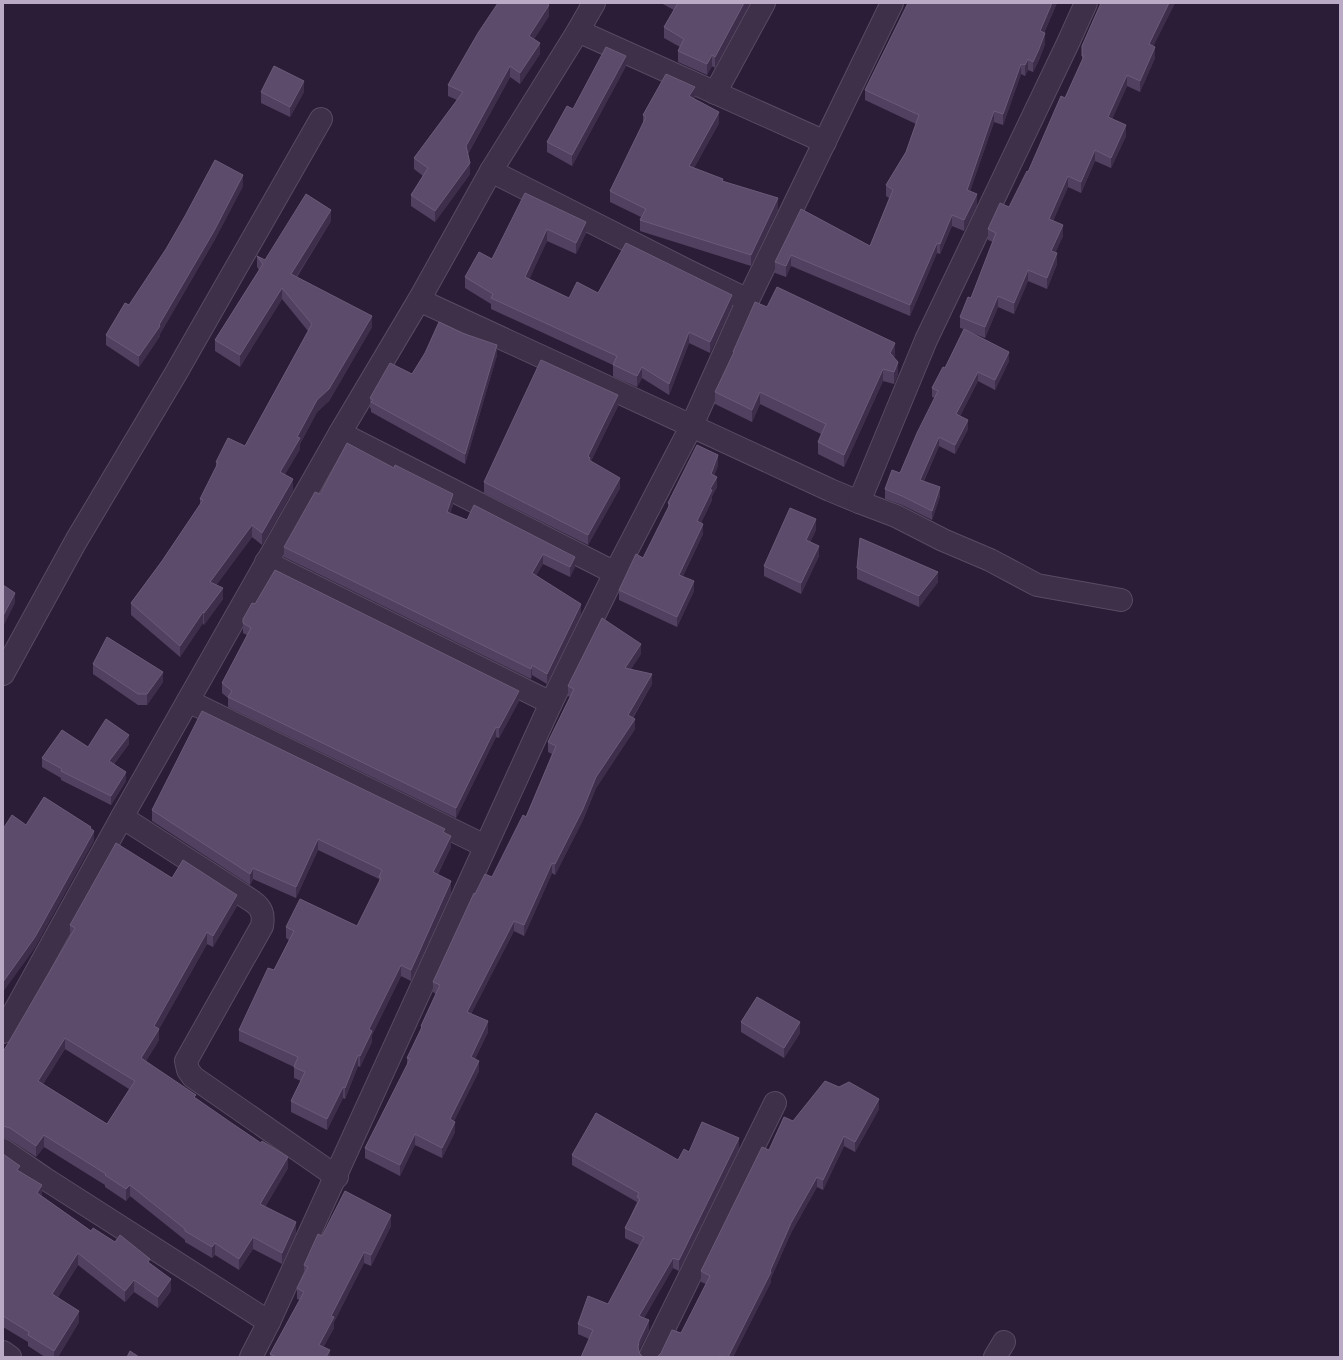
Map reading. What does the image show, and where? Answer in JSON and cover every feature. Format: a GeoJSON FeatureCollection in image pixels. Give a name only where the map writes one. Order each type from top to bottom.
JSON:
{"type":"FeatureCollection","features":[{"type":"Feature","properties":{"kind":"street"},"geometry":{"type":"LineString","coordinates":[[3,1032],[266,562],[340,433],[419,300],[491,171],[594,3]]}},
{"type":"Feature","properties":{"kind":"street"},"geometry":{"type":"LineString","coordinates":[[715,93],[764,3]]}},
{"type":"Feature","properties":{"kind":"street"},"geometry":{"type":"LineString","coordinates":[[250,1357],[269,1322],[336,1177],[551,703],[615,572],[692,425],[748,300],[892,3]]}},
{"type":"Feature","properties":{"kind":"street"},"geometry":{"type":"LineString","coordinates":[[859,502],[926,340],[1086,3]]}},
{"type":"Feature","properties":{"kind":"street"},"geometry":{"type":"LineString","coordinates":[[578,30],[824,142]]}},
{"type":"Feature","properties":{"kind":"street"},"geometry":{"type":"LineString","coordinates":[[3,674],[76,541],[176,373],[321,118]]}},
{"type":"Feature","properties":{"kind":"street"},"geometry":{"type":"LineString","coordinates":[[491,171],[748,300]]}},
{"type":"Feature","properties":{"kind":"street"},"geometry":{"type":"LineString","coordinates":[[419,300],[830,490],[896,516],[943,540],[990,560],[1037,585],[1121,600]]}},
{"type":"Feature","properties":{"kind":"street"},"geometry":{"type":"LineString","coordinates":[[340,433],[615,572]]}},
{"type":"Feature","properties":{"kind":"street"},"geometry":{"type":"LineString","coordinates":[[266,562],[551,703]]}},
{"type":"Feature","properties":{"kind":"street"},"geometry":{"type":"LineString","coordinates":[[188,701],[485,846]]}},
{"type":"Feature","properties":{"kind":"street"},"geometry":{"type":"LineString","coordinates":[[122,818],[252,901],[262,912],[262,926],[186,1061],[193,1077],[336,1177]]}},
{"type":"Feature","properties":{"kind":"street"},"geometry":{"type":"LineString","coordinates":[[650,1357],[775,1103]]}},
{"type":"Feature","properties":{"kind":"street"},"geometry":{"type":"LineString","coordinates":[[3,1150],[44,1178],[269,1322]]}},
{"type":"Feature","properties":{"kind":"street"},"geometry":{"type":"LineString","coordinates":[[3,1352],[10,1357]]}},
{"type":"Feature","properties":{"kind":"building"},"geometry":{"type":"Polygon","coordinates":[[[498,3],[546,3],[549,5],[529,36],[540,43],[520,73],[510,66],[466,146],[470,163],[435,211],[411,195],[428,168],[414,158],[463,92],[448,85],[478,33],[498,3]]]}},
{"type":"Feature","properties":{"kind":"building"},"geometry":{"type":"Polygon","coordinates":[[[678,3],[744,3],[715,57],[712,55],[707,64],[678,51],[684,39],[664,27],[678,3]]]}},
{"type":"Feature","properties":{"kind":"building"},"geometry":{"type":"Polygon","coordinates":[[[908,3],[1052,3],[1040,31],[1045,33],[1033,62],[1028,59],[1025,65],[1021,64],[1003,114],[994,111],[967,190],[977,194],[964,220],[952,215],[940,244],[937,243],[910,305],[791,255],[786,266],[775,262],[801,209],[870,246],[893,190],[886,185],[906,152],[919,115],[865,90],[908,3]]]}},
{"type":"Feature","properties":{"kind":"building"},"geometry":{"type":"Polygon","coordinates":[[[1101,3],[1169,3],[1149,44],[1155,47],[1140,81],[1127,75],[1108,117],[1126,125],[1111,158],[1095,150],[1081,182],[1068,176],[1049,219],[1063,225],[1051,251],[1057,253],[1047,278],[1028,270],[1014,303],[998,296],[985,327],[960,317],[968,297],[971,298],[996,233],[988,229],[1000,203],[1009,207],[1027,171],[1028,172],[1061,96],[1065,98],[1084,56],[1082,56],[1082,46],[1101,3]]]}},
{"type":"Feature","properties":{"kind":"building"},"geometry":{"type":"Polygon","coordinates":[[[606,47],[626,56],[572,155],[547,142],[567,106],[573,109],[606,47]]]}},
{"type":"Feature","properties":{"kind":"building"},"geometry":{"type":"Polygon","coordinates":[[[274,66],[304,81],[290,107],[261,92],[274,66]]]}},
{"type":"Feature","properties":{"kind":"building"},"geometry":{"type":"Polygon","coordinates":[[[666,74],[695,87],[689,96],[719,112],[689,166],[723,179],[722,181],[778,198],[751,255],[640,220],[646,209],[610,191],[646,117],[643,115],[666,74]]]}},
{"type":"Feature","properties":{"kind":"building"},"geometry":{"type":"Polygon","coordinates":[[[215,160],[243,175],[214,231],[159,325],[160,326],[139,356],[106,335],[125,303],[129,305],[166,249],[215,160]]]}},
{"type":"Feature","properties":{"kind":"building"},"geometry":{"type":"Polygon","coordinates":[[[525,193],[586,222],[576,243],[547,229],[525,277],[569,298],[577,282],[598,293],[626,243],[732,295],[710,342],[689,332],[669,384],[642,367],[637,376],[613,365],[617,356],[491,298],[493,294],[465,277],[479,252],[492,259],[525,193]]]}},
{"type":"Feature","properties":{"kind":"building"},"geometry":{"type":"Polygon","coordinates":[[[306,194],[331,210],[291,274],[372,316],[329,389],[317,400],[297,437],[300,438],[280,472],[293,479],[262,533],[252,525],[210,582],[223,588],[204,613],[203,612],[180,646],[131,603],[162,561],[203,500],[200,499],[218,463],[216,462],[228,438],[245,446],[312,324],[282,288],[240,355],[215,340],[263,264],[257,256],[265,260],[306,194]]]}},
{"type":"Feature","properties":{"kind":"building"},"geometry":{"type":"Polygon","coordinates":[[[777,287],[895,343],[890,353],[898,362],[894,372],[883,369],[844,455],[818,442],[826,424],[760,392],[752,410],[715,392],[755,302],[767,307],[777,287]]]}},
{"type":"Feature","properties":{"kind":"building"},"geometry":{"type":"Polygon","coordinates":[[[439,322],[462,333],[497,345],[465,454],[371,402],[373,400],[370,398],[390,363],[412,374],[425,353],[439,322]]]}},
{"type":"Feature","properties":{"kind":"building"},"geometry":{"type":"Polygon","coordinates":[[[964,329],[1009,352],[995,380],[978,372],[956,414],[968,420],[955,445],[939,437],[920,480],[940,487],[932,511],[885,489],[892,470],[900,473],[917,433],[938,391],[932,388],[943,367],[945,368],[964,329]]]}},
{"type":"Feature","properties":{"kind":"building"},"geometry":{"type":"Polygon","coordinates":[[[541,360],[618,395],[588,456],[590,458],[589,460],[620,478],[588,535],[484,482],[541,360]]]}},
{"type":"Feature","properties":{"kind":"building"},"geometry":{"type":"Polygon","coordinates":[[[347,443],[394,468],[395,465],[453,494],[447,512],[467,520],[474,505],[575,557],[570,567],[543,554],[532,573],[581,604],[547,674],[532,665],[531,669],[284,547],[315,492],[320,494],[347,443]]]}},
{"type":"Feature","properties":{"kind":"building"},"geometry":{"type":"Polygon","coordinates":[[[697,445],[718,455],[711,474],[717,477],[710,489],[712,490],[697,521],[703,524],[679,575],[694,581],[677,617],[619,590],[636,554],[643,558],[697,445]]]}},
{"type":"Feature","properties":{"kind":"building"},"geometry":{"type":"Polygon","coordinates":[[[790,508],[816,519],[806,540],[819,546],[801,583],[764,566],[790,508]]]}},
{"type":"Feature","properties":{"kind":"building"},"geometry":{"type":"Polygon","coordinates":[[[860,538],[938,572],[919,596],[857,568],[860,538]]]}},
{"type":"Feature","properties":{"kind":"building"},"geometry":{"type":"Polygon","coordinates":[[[275,570],[519,691],[499,728],[496,727],[456,808],[228,697],[232,691],[222,683],[251,628],[243,623],[243,619],[252,603],[255,604],[275,570]]]}},
{"type":"Feature","properties":{"kind":"building"},"geometry":{"type":"Polygon","coordinates":[[[3,585],[15,593],[3,616],[3,585]]]}},
{"type":"Feature","properties":{"kind":"building"},"geometry":{"type":"Polygon","coordinates":[[[602,618],[641,644],[625,668],[652,674],[628,715],[635,719],[596,777],[583,809],[555,864],[552,863],[524,925],[514,921],[467,1012],[488,1021],[471,1057],[479,1061],[450,1119],[455,1122],[442,1148],[415,1134],[400,1165],[365,1148],[410,1059],[407,1058],[440,985],[433,982],[474,893],[475,894],[485,874],[492,877],[523,815],[526,817],[556,746],[548,742],[574,689],[568,686],[602,618]]]}},
{"type":"Feature","properties":{"kind":"building"},"geometry":{"type":"Polygon","coordinates":[[[107,637],[163,672],[147,694],[138,694],[93,664],[107,637]]]}},
{"type":"Feature","properties":{"kind":"building"},"geometry":{"type":"Polygon","coordinates":[[[202,711],[445,829],[443,832],[451,836],[433,872],[451,881],[411,970],[401,965],[369,1029],[372,1031],[360,1056],[358,1055],[345,1088],[343,1087],[327,1119],[291,1101],[305,1072],[294,1067],[298,1057],[239,1030],[268,968],[274,970],[294,931],[286,927],[300,899],[357,926],[381,878],[379,877],[382,870],[318,839],[296,887],[253,868],[250,874],[152,810],[202,711]]]}},
{"type":"Feature","properties":{"kind":"building"},"geometry":{"type":"Polygon","coordinates":[[[106,719],[129,735],[109,761],[126,772],[111,796],[61,771],[62,769],[42,758],[62,730],[88,747],[106,719]]]}},
{"type":"Feature","properties":{"kind":"building"},"geometry":{"type":"Polygon","coordinates":[[[44,797],[91,827],[90,828],[94,831],[35,937],[3,982],[3,829],[12,815],[26,825],[44,797]]]}},
{"type":"Feature","properties":{"kind":"building"},"geometry":{"type":"Polygon","coordinates":[[[116,843],[172,878],[183,860],[237,895],[213,936],[207,932],[154,1026],[159,1029],[141,1058],[196,1095],[194,1097],[261,1143],[262,1141],[288,1157],[260,1204],[296,1222],[282,1253],[253,1237],[239,1259],[215,1243],[212,1247],[185,1231],[185,1229],[130,1185],[126,1189],[105,1175],[106,1174],[44,1135],[36,1146],[10,1128],[3,1126],[3,1052],[75,928],[70,925],[116,843]],[[65,1038],[38,1081],[107,1124],[135,1081],[65,1038]]]}},
{"type":"Feature","properties":{"kind":"building"},"geometry":{"type":"Polygon","coordinates":[[[757,997],[800,1022],[784,1048],[741,1022],[757,997]]]}},
{"type":"Feature","properties":{"kind":"building"},"geometry":{"type":"Polygon","coordinates":[[[825,1081],[839,1087],[849,1082],[879,1099],[855,1142],[844,1136],[823,1180],[817,1177],[791,1223],[770,1271],[771,1272],[728,1357],[657,1357],[661,1353],[672,1330],[681,1333],[710,1276],[701,1271],[762,1147],[769,1150],[784,1117],[793,1121],[825,1081]]]}},
{"type":"Feature","properties":{"kind":"building"},"geometry":{"type":"Polygon","coordinates":[[[596,1113],[678,1160],[684,1149],[689,1152],[702,1122],[739,1138],[679,1260],[673,1258],[639,1316],[649,1320],[639,1341],[638,1348],[643,1357],[581,1357],[593,1330],[578,1324],[588,1296],[608,1304],[644,1237],[625,1228],[640,1199],[637,1197],[639,1193],[572,1155],[596,1113]]]}},
{"type":"Feature","properties":{"kind":"building"},"geometry":{"type":"Polygon","coordinates":[[[3,1154],[20,1166],[17,1170],[42,1185],[37,1193],[91,1231],[93,1228],[115,1242],[120,1235],[150,1259],[148,1262],[171,1279],[158,1297],[134,1280],[125,1291],[78,1253],[52,1294],[79,1311],[54,1351],[28,1335],[29,1332],[3,1316],[3,1154]]]}},
{"type":"Feature","properties":{"kind":"building"},"geometry":{"type":"Polygon","coordinates":[[[345,1191],[391,1215],[371,1255],[364,1252],[331,1316],[334,1317],[319,1345],[330,1350],[326,1357],[276,1357],[270,1354],[304,1292],[297,1288],[308,1267],[304,1265],[318,1234],[322,1236],[345,1191]]]}},
{"type":"Feature","properties":{"kind":"building"},"geometry":{"type":"Polygon","coordinates":[[[130,1351],[139,1357],[127,1357],[130,1351]]]}}]}
